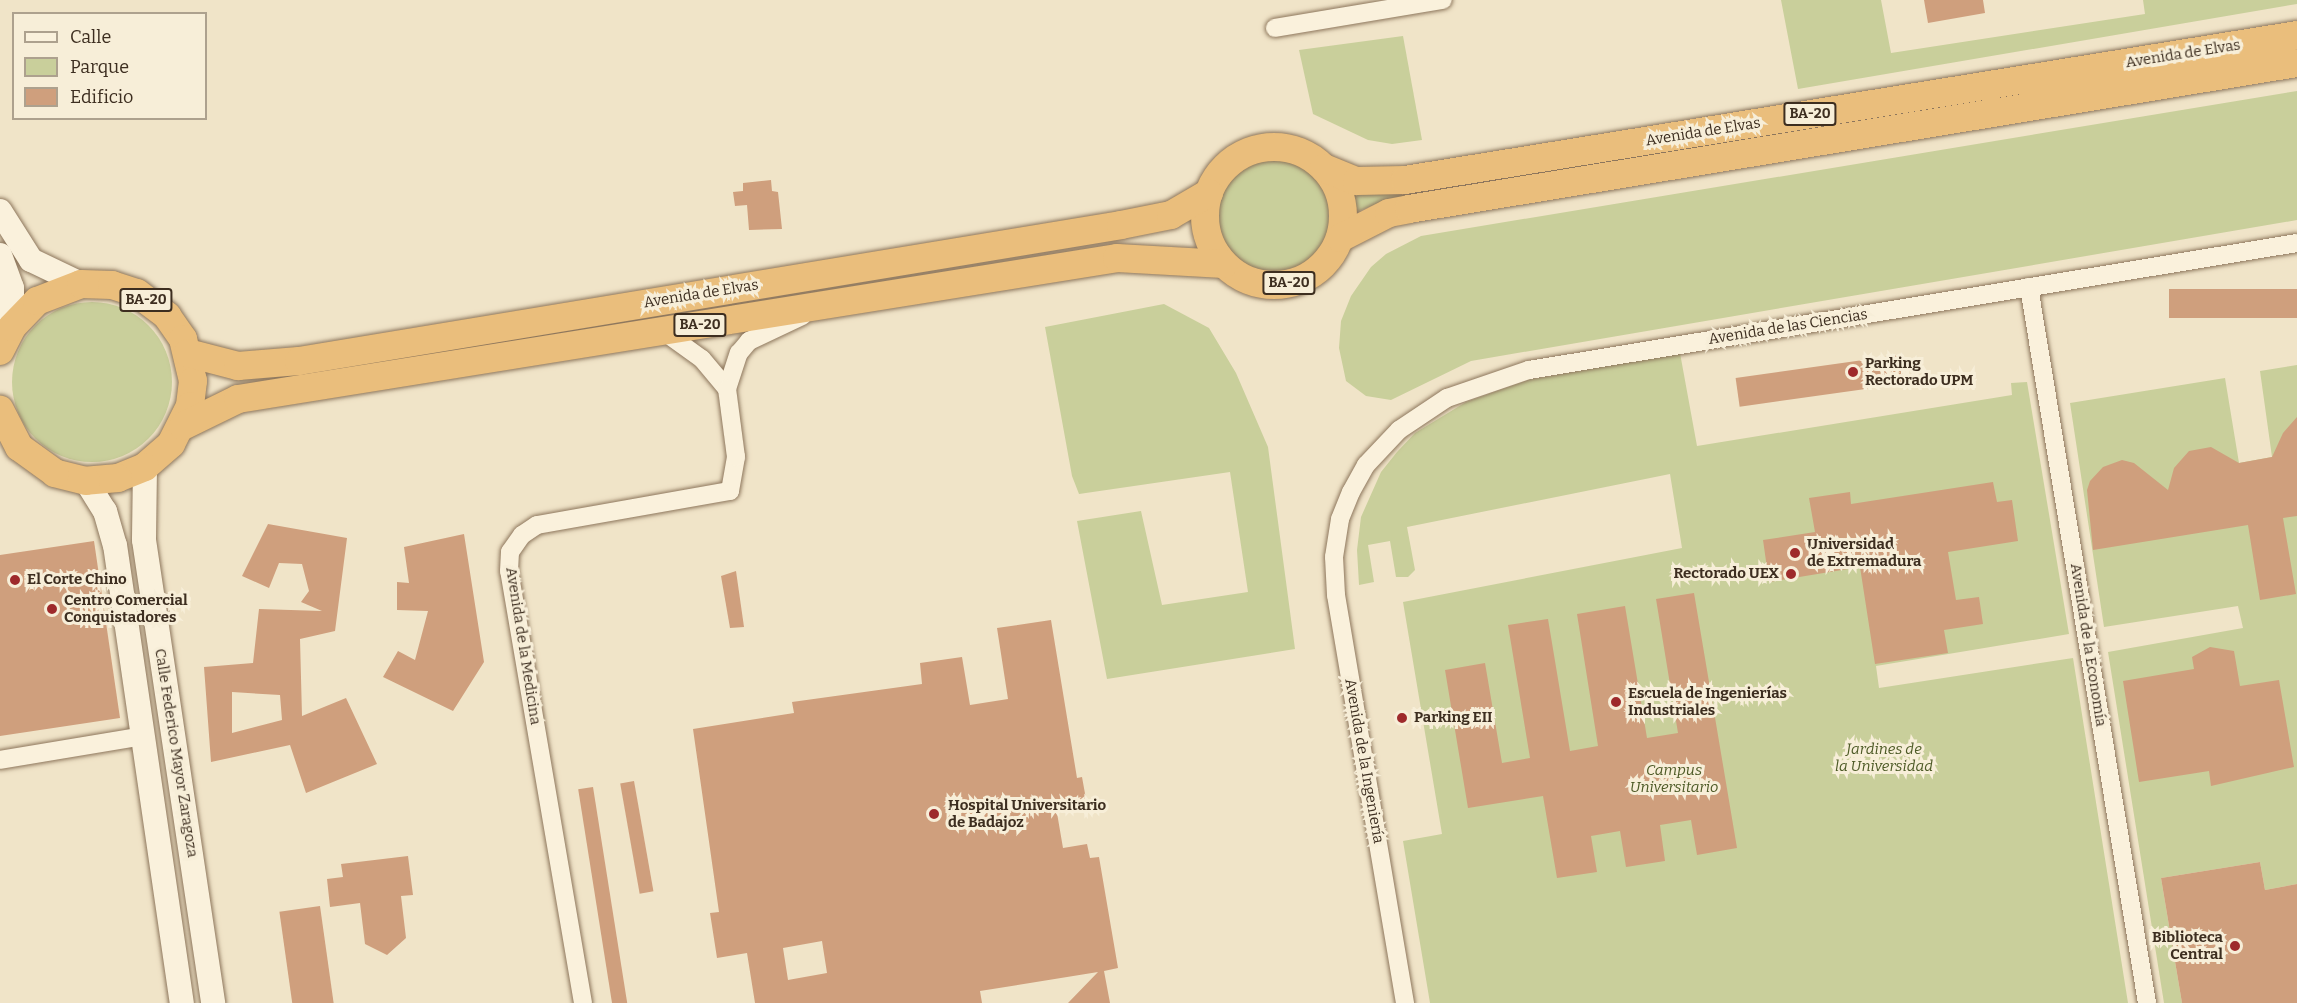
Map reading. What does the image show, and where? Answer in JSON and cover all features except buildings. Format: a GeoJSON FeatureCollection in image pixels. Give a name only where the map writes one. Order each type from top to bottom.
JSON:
{"type":"FeatureCollection","features":[{"type":"Feature","properties":{"kind":"highway","name":"Avenida de Elvas"},"geometry":{"type":"LineString","coordinates":[[1324,168],[1357,181],[1405,180],[2297,35]]}},
{"type":"Feature","properties":{"kind":"highway","name":"Avenida de Elvas"},"geometry":{"type":"LineString","coordinates":[[1340,238],[1389,213],[1409,209],[2297,63]]}},
{"type":"Feature","properties":{"kind":"highway","name":"BA-20"},"geometry":{"type":"LineString","coordinates":[[1263,148],[1291,149],[1324,168],[1342,201],[1340,238],[1323,265],[1290,283],[1252,281],[1224,264],[1207,233],[1209,193],[1222,170],[1235,159],[1263,148]]}},
{"type":"Feature","properties":{"kind":"highway","name":"Avenida de Elvas"},"geometry":{"type":"LineString","coordinates":[[188,353],[238,366],[316,358],[1171,216],[1209,193]]}},
{"type":"Feature","properties":{"kind":"highway","name":"Avenida de Elvas"},"geometry":{"type":"LineString","coordinates":[[183,426],[237,399],[1118,258],[1224,264]]}},
{"type":"Feature","properties":{"kind":"highway","name":"BA-20"},"geometry":{"type":"LineString","coordinates":[[0,410],[10,446],[55,473],[86,481],[118,478],[145,467],[171,444],[183,426],[193,381],[188,353],[167,316],[137,293],[112,285],[81,285],[37,301],[6,339]]}},
{"type":"Feature","properties":{"kind":"main road"},"geometry":{"type":"LineString","coordinates":[[0,212],[31,260],[81,285]]}},
{"type":"Feature","properties":{"kind":"main road"},"geometry":{"type":"LineString","coordinates":[[0,255],[12,288],[6,339]]}},
{"type":"Feature","properties":{"kind":"main road","name":"Calle Federico Mayor Zaragoza"},"geometry":{"type":"LineString","coordinates":[[145,467],[144,540],[213,1003]]}},
{"type":"Feature","properties":{"kind":"main road","name":"Calle Federico Mayor Zaragoza"},"geometry":{"type":"LineString","coordinates":[[86,481],[105,511],[111,528],[182,1003]]}},
{"type":"Feature","properties":{"kind":"street"},"geometry":{"type":"LineString","coordinates":[[1275,28],[1443,0]]}},
{"type":"Feature","properties":{"kind":"street","name":"Avenida de las Ciencias"},"geometry":{"type":"LineString","coordinates":[[1340,519],[1366,465],[1399,430],[1447,398],[1488,381],[1529,370],[2297,243]]}},
{"type":"Feature","properties":{"kind":"street","name":"Avenida de la Economía"},"geometry":{"type":"LineString","coordinates":[[2028,287],[2146,1003]]}},
{"type":"Feature","properties":{"kind":"street","name":"Avenida de Elvas"},"geometry":{"type":"LineString","coordinates":[[727,389],[739,352],[749,341],[822,306]]}},
{"type":"Feature","properties":{"kind":"street","name":"Avenida de Elvas"},"geometry":{"type":"LineString","coordinates":[[663,331],[702,359],[727,389]]}},
{"type":"Feature","properties":{"kind":"street","name":"Avenida de la Medicina"},"geometry":{"type":"LineString","coordinates":[[583,1003],[509,571],[510,552],[522,535],[537,525],[730,491],[736,457],[727,389]]}},
{"type":"Feature","properties":{"kind":"street","name":"Avenida de la Ingeniería"},"geometry":{"type":"LineString","coordinates":[[1340,519],[1334,557],[1336,595],[1405,1003]]}},
{"type":"Feature","properties":{"kind":"street"},"geometry":{"type":"LineString","coordinates":[[0,760],[143,736]]}},
{"type":"Feature","properties":{"kind":"green space"},"geometry":{"type":"Polygon","coordinates":[[[1781,0],[1881,0],[1891,53],[2145,14],[2143,0],[2297,0],[2297,4],[1798,89],[1781,0]]]}},
{"type":"Feature","properties":{"kind":"green space"},"geometry":{"type":"Polygon","coordinates":[[[1403,36],[1422,140],[1392,144],[1368,140],[1313,114],[1299,50],[1403,36]]]}},
{"type":"Feature","properties":{"kind":"green space"},"geometry":{"type":"Polygon","coordinates":[[[2297,91],[2297,220],[1471,361],[1391,400],[1366,396],[1346,381],[1339,348],[1341,321],[1351,296],[1371,267],[1386,254],[1421,236],[2297,91]]]}},
{"type":"Feature","properties":{"kind":"green space"},"geometry":{"type":"Polygon","coordinates":[[[1273,159],[1295,163],[1305,168],[1321,184],[1326,194],[1330,216],[1326,238],[1321,248],[1305,264],[1295,269],[1273,273],[1251,269],[1241,264],[1225,248],[1220,238],[1216,216],[1220,194],[1225,184],[1241,168],[1251,163],[1273,159]]]}},
{"type":"Feature","properties":{"kind":"green space"},"geometry":{"type":"Polygon","coordinates":[[[1350,192],[1364,195],[1403,192],[1404,200],[1379,203],[1354,213],[1350,192]]]}},
{"type":"Feature","properties":{"kind":"green space"},"geometry":{"type":"Polygon","coordinates":[[[92,302],[123,308],[148,326],[166,351],[172,382],[166,413],[148,438],[123,456],[92,462],[61,456],[36,438],[18,413],[12,382],[18,351],[36,326],[61,308],[92,302]]]}},
{"type":"Feature","properties":{"kind":"green space"},"geometry":{"type":"Polygon","coordinates":[[[1164,304],[1209,328],[1236,373],[1268,447],[1295,649],[1107,679],[1077,521],[1141,511],[1162,605],[1248,592],[1230,472],[1079,494],[1072,476],[1045,327],[1164,304]]]}},
{"type":"Feature","properties":{"kind":"green space","name":"Campus Universitario"},"geometry":{"type":"Polygon","coordinates":[[[1680,353],[1697,446],[2012,395],[2011,383],[2027,382],[2069,634],[1876,666],[1879,688],[2073,658],[2128,1003],[1430,1003],[1403,841],[1442,834],[1403,602],[1682,548],[1670,474],[1407,527],[1415,570],[1408,577],[1396,577],[1390,541],[1368,545],[1374,582],[1359,585],[1357,550],[1361,517],[1381,472],[1397,452],[1415,433],[1466,402],[1528,380],[1680,353]]]}},
{"type":"Feature","properties":{"kind":"green space"},"geometry":{"type":"Polygon","coordinates":[[[2297,365],[2297,884],[2265,890],[2260,862],[2161,878],[2182,1003],[2164,1003],[2108,652],[2243,628],[2238,606],[2104,627],[2070,403],[2225,378],[2239,463],[2272,457],[2260,371],[2297,365]]]}},
{"type":"Feature","properties":{"kind":"place","name":"Parking Rectorado UPM"},"geometry":{"type":"Point","coordinates":[1853,372]}},
{"type":"Feature","properties":{"kind":"place","name":"Universidad de Extremadura"},"geometry":{"type":"Point","coordinates":[1795,553]}},
{"type":"Feature","properties":{"kind":"place","name":"Rectorado UEX"},"geometry":{"type":"Point","coordinates":[1791,574]}},
{"type":"Feature","properties":{"kind":"place","name":"El Corte Chino"},"geometry":{"type":"Point","coordinates":[15,580]}},
{"type":"Feature","properties":{"kind":"place","name":"Centro Comercial Conquistadores"},"geometry":{"type":"Point","coordinates":[52,609]}},
{"type":"Feature","properties":{"kind":"place","name":"Escuela de Ingenierías Industriales"},"geometry":{"type":"Point","coordinates":[1616,702]}},
{"type":"Feature","properties":{"kind":"place","name":"Parking EII"},"geometry":{"type":"Point","coordinates":[1402,718]}},
{"type":"Feature","properties":{"kind":"place","name":"Hospital Universitario de Badajoz"},"geometry":{"type":"Point","coordinates":[934,814]}},
{"type":"Feature","properties":{"kind":"place","name":"Biblioteca Central"},"geometry":{"type":"Point","coordinates":[2235,946]}},
{"type":"Feature","properties":{"kind":"park label","name":"Jardines de la Universidad"},"geometry":{"type":"Point","coordinates":[1884,758]}}]}
